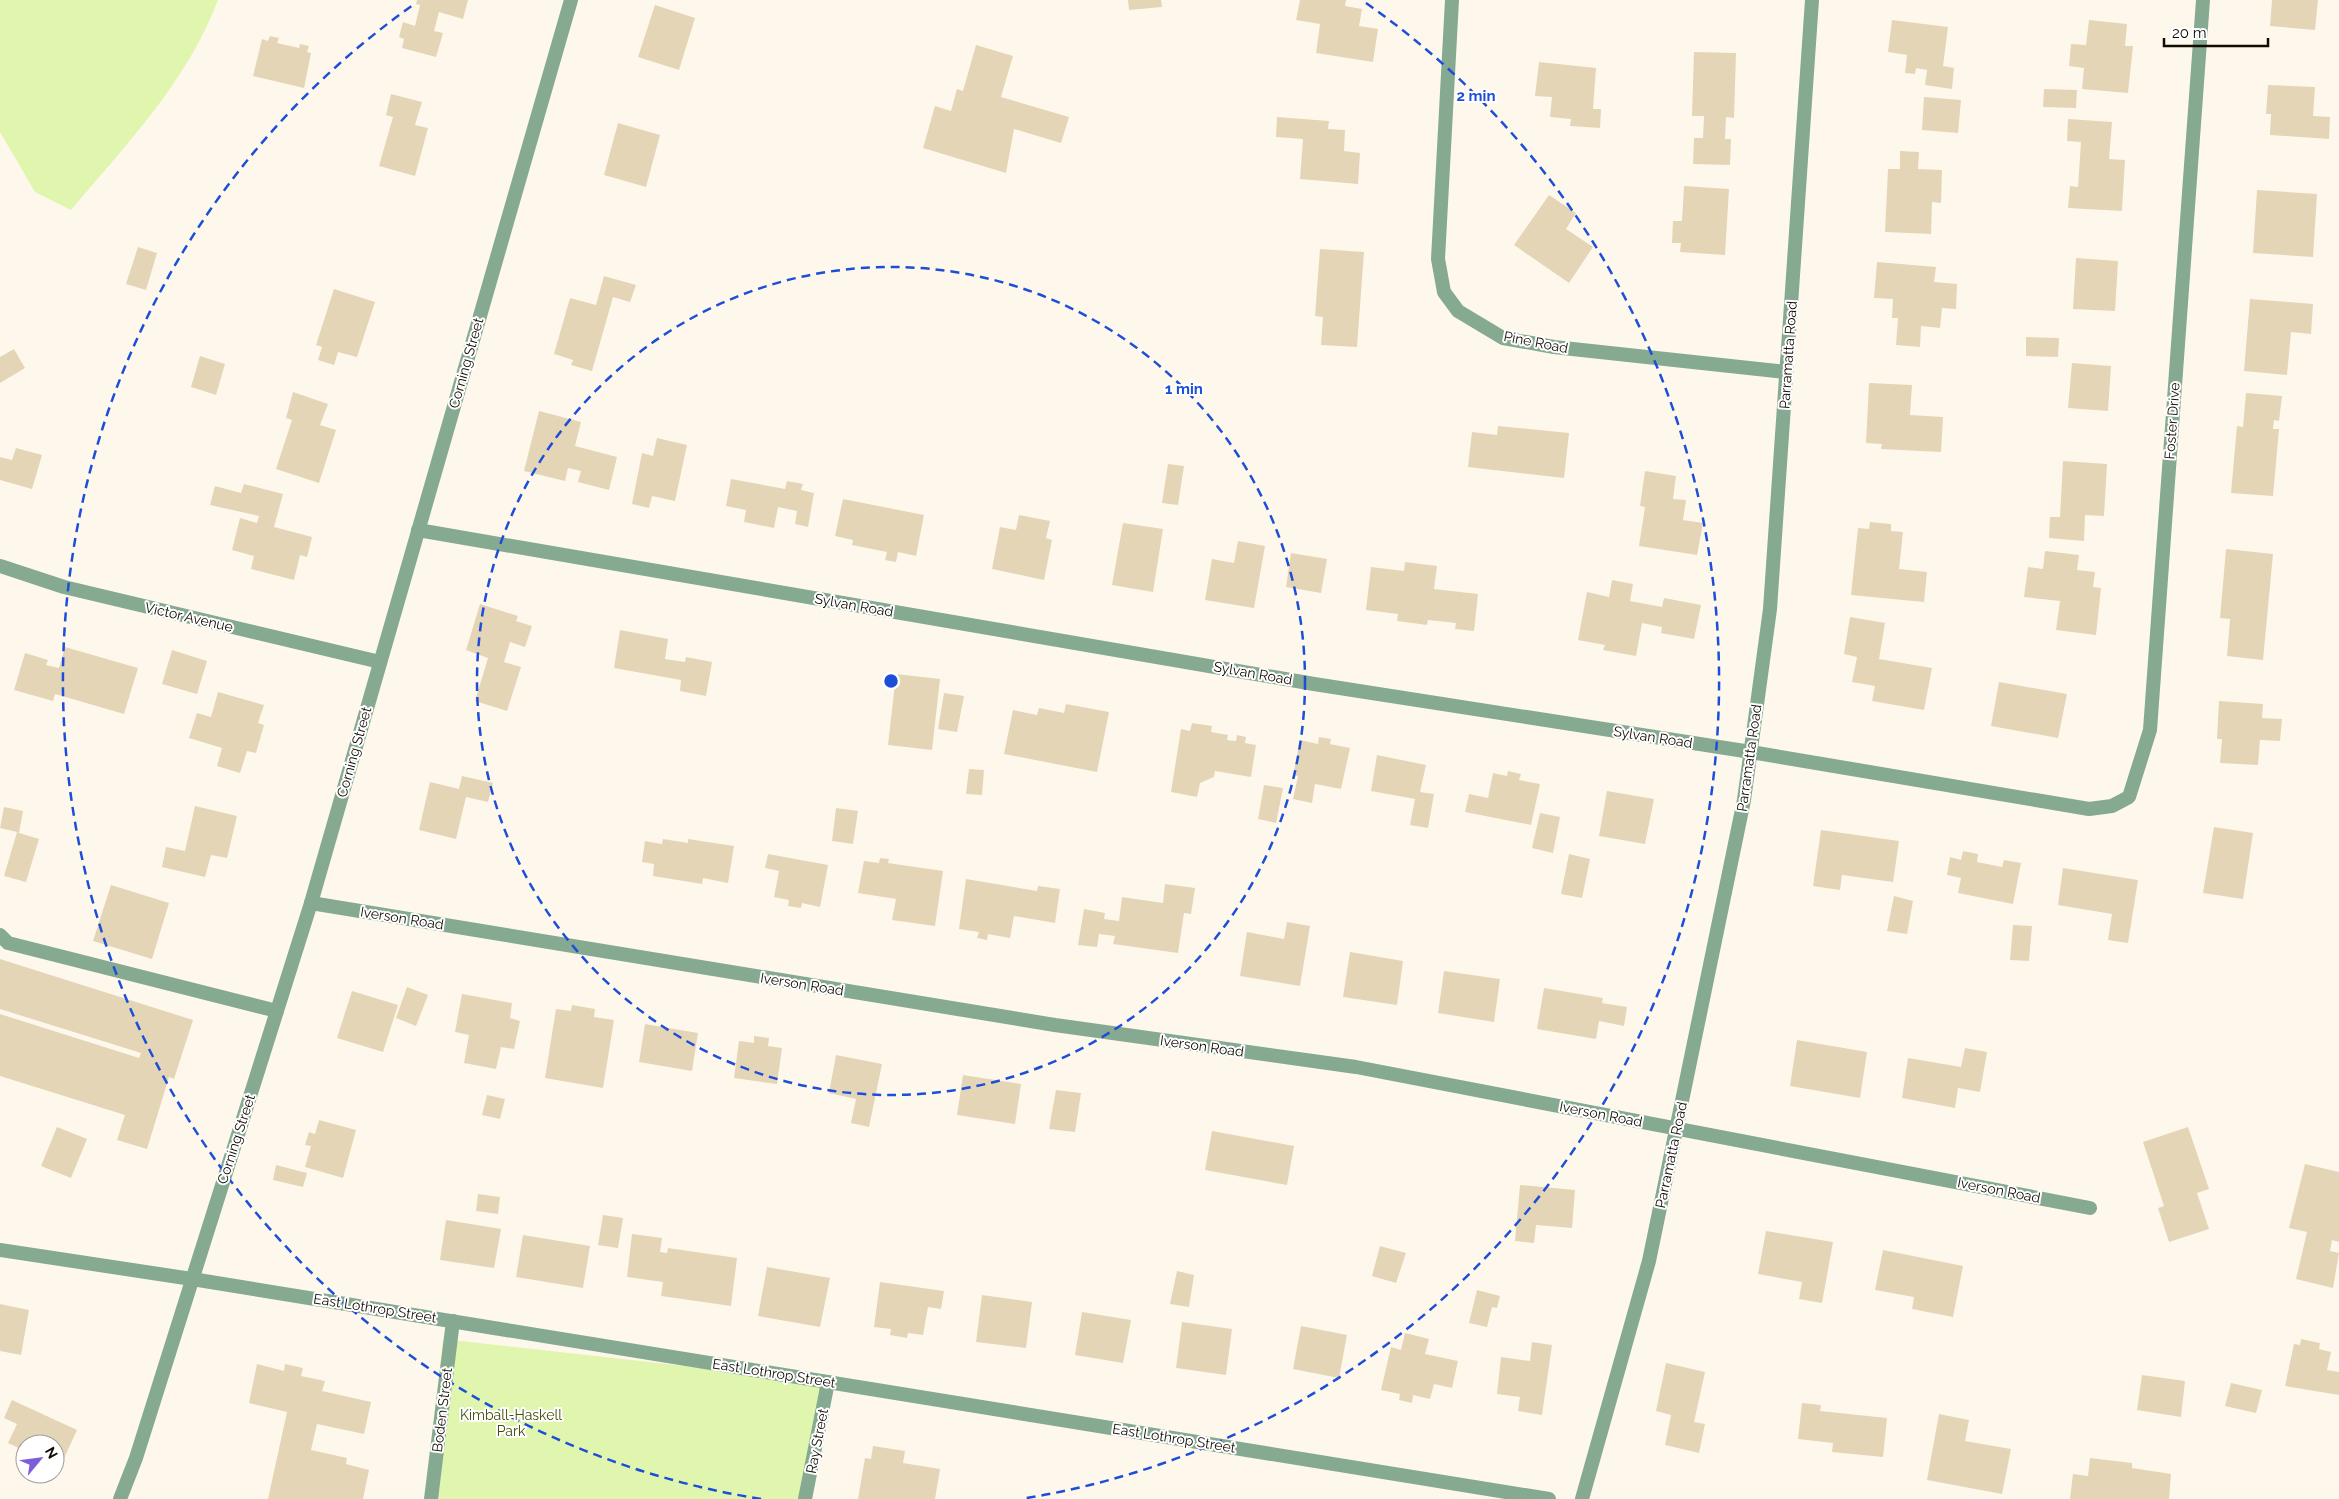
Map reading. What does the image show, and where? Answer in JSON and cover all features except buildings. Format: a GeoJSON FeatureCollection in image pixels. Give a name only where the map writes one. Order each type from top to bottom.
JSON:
{"type":"FeatureCollection","features":[{"type":"Feature","properties":{"kind":"street","name":"Corning Street"},"geometry":{"type":"LineString","coordinates":[[120,1499],[311,903],[571,0]]}},
{"type":"Feature","properties":{"kind":"street","name":"Pine Road"},"geometry":{"type":"LineString","coordinates":[[1452,0],[1438,258],[1444,292],[1458,311],[1503,338],[1554,347],[1786,372]]}},
{"type":"Feature","properties":{"kind":"street","name":"Parramatta Road"},"geometry":{"type":"LineString","coordinates":[[1582,1499],[1649,1261],[1744,800],[1770,609],[1812,0]]}},
{"type":"Feature","properties":{"kind":"street","name":"Foster Drive"},"geometry":{"type":"LineString","coordinates":[[2090,809],[2112,806],[2129,796],[2150,730],[2203,0]]}},
{"type":"Feature","properties":{"kind":"street","name":"Sylvan Road"},"geometry":{"type":"LineString","coordinates":[[418,530],[1305,682],[1750,752],[2090,809]]}},
{"type":"Feature","properties":{"kind":"street","name":"Victor Avenue"},"geometry":{"type":"LineString","coordinates":[[0,566],[64,587],[380,662]]}},
{"type":"Feature","properties":{"kind":"street","name":"Iverson Road"},"geometry":{"type":"LineString","coordinates":[[311,903],[1055,1025],[1356,1067],[2090,1208]]}},
{"type":"Feature","properties":{"kind":"street"},"geometry":{"type":"LineString","coordinates":[[0,935],[8,943],[277,1011]]}},
{"type":"Feature","properties":{"kind":"street","name":"East Lothrop Street"},"geometry":{"type":"LineString","coordinates":[[0,1250],[192,1279],[1549,1499]]}},
{"type":"Feature","properties":{"kind":"street","name":"Boden Street"},"geometry":{"type":"LineString","coordinates":[[431,1499],[453,1321]]}},
{"type":"Feature","properties":{"kind":"street","name":"Ray Street"},"geometry":{"type":"LineString","coordinates":[[805,1499],[828,1382]]}},
{"type":"Feature","properties":{"kind":"green space"},"geometry":{"type":"Polygon","coordinates":[[[0,0],[218,0],[190,57],[173,84],[134,136],[71,210],[35,192],[0,132],[0,0]]]}},
{"type":"Feature","properties":{"kind":"green space","name":"Kimball-Haskell Park"},"geometry":{"type":"Polygon","coordinates":[[[443,1339],[828,1382],[809,1499],[425,1499],[443,1339]]]}}]}
